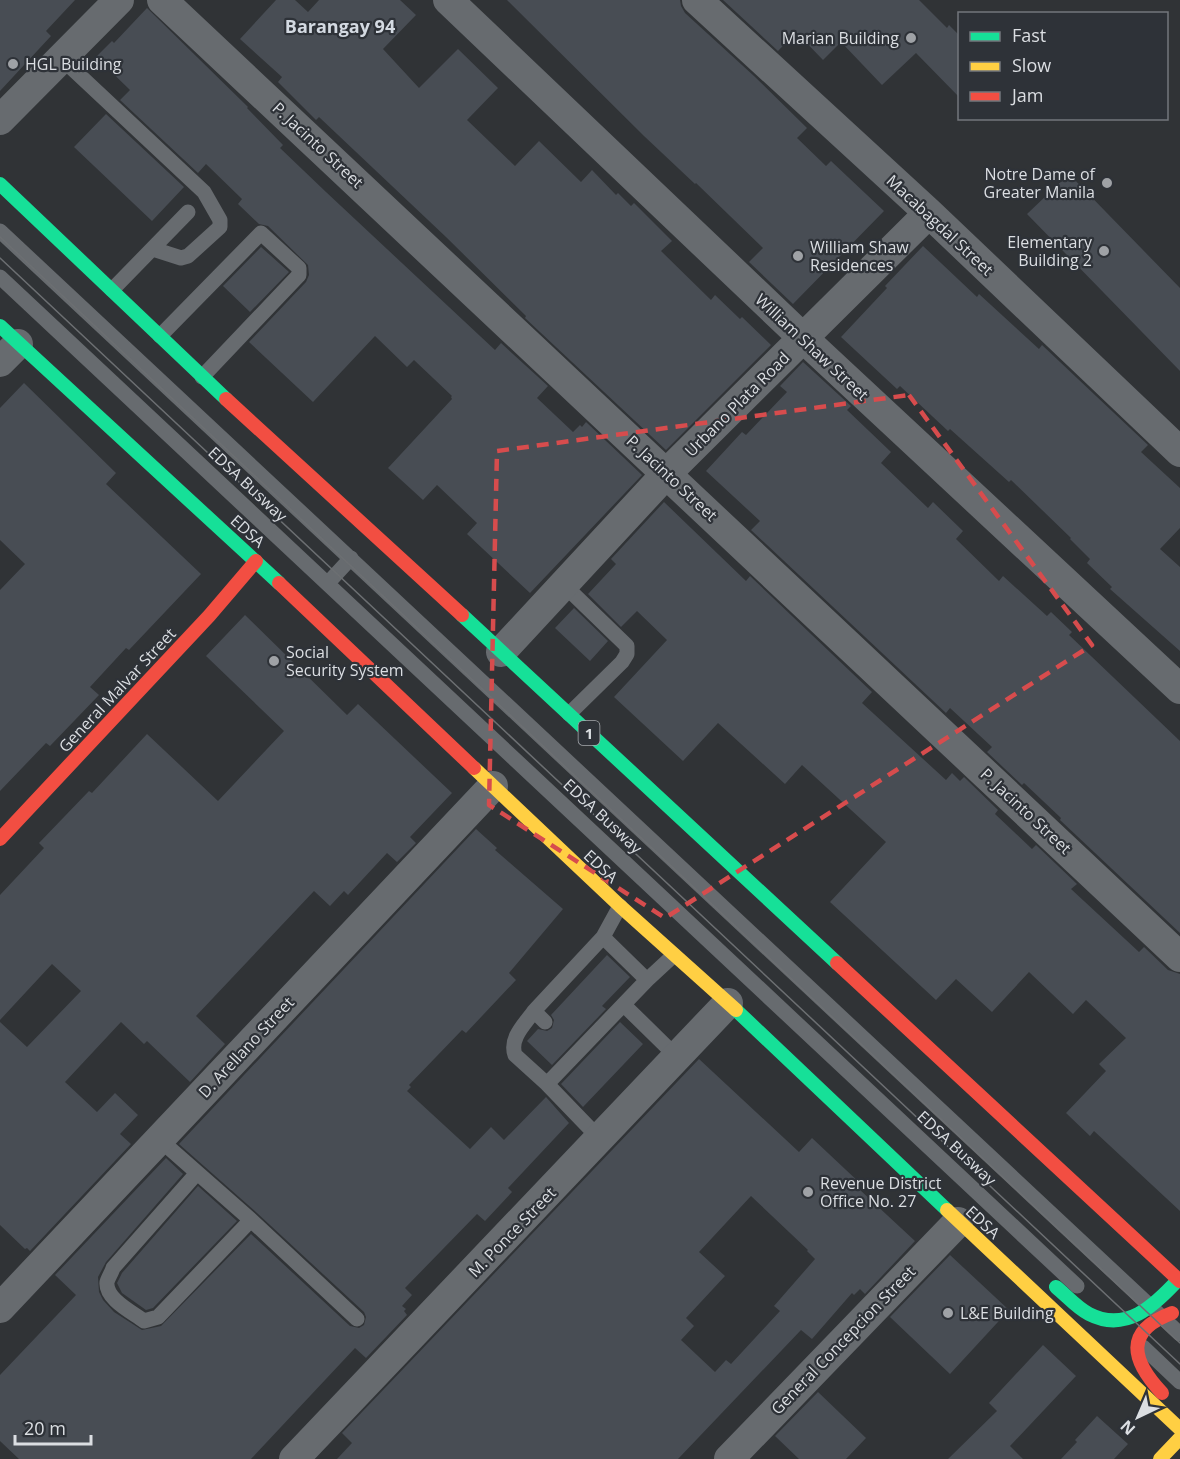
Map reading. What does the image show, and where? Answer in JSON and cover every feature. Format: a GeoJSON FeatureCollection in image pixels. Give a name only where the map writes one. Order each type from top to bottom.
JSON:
{"type":"FeatureCollection","features":[{"type":"Feature","properties":{"kind":"main road","name":"1"},"geometry":{"type":"LineString","coordinates":[[0,184],[202,377],[1180,1280]]}},
{"type":"Feature","properties":{"kind":"main road","name":"EDSA"},"geometry":{"type":"LineString","coordinates":[[6,344],[256,561],[620,906],[680,950],[724,990],[958,1222],[1180,1429]]}},
{"type":"Feature","properties":{"kind":"main road","name":"General Malvar Street"},"geometry":{"type":"LineString","coordinates":[[0,839],[209,616],[256,561]]}},
{"type":"Feature","properties":{"kind":"main road"},"geometry":{"type":"LineString","coordinates":[[724,990],[825,1075]]}},
{"type":"Feature","properties":{"kind":"main road"},"geometry":{"type":"LineString","coordinates":[[1044,1276],[1089,1314],[1103,1319],[1115,1321],[1156,1312],[1180,1311]]}},
{"type":"Feature","properties":{"kind":"main road"},"geometry":{"type":"LineString","coordinates":[[1173,1403],[1152,1384],[1142,1370],[1138,1359],[1138,1342],[1156,1312],[1180,1280]]}},
{"type":"Feature","properties":{"kind":"main road"},"geometry":{"type":"LineString","coordinates":[[1160,1459],[1180,1438]]}},
{"type":"Feature","properties":{"kind":"street"},"geometry":{"type":"LineString","coordinates":[[0,120],[119,0]]}},
{"type":"Feature","properties":{"kind":"street","name":"P. Jacinto Street"},"geometry":{"type":"LineString","coordinates":[[162,0],[668,473],[1180,957]]}},
{"type":"Feature","properties":{"kind":"street","name":"William Shaw Street"},"geometry":{"type":"LineString","coordinates":[[448,0],[803,338],[1180,689]]}},
{"type":"Feature","properties":{"kind":"street","name":"Macabagdal Street"},"geometry":{"type":"LineString","coordinates":[[697,0],[929,213],[1180,452]]}},
{"type":"Feature","properties":{"kind":"street","name":"Urbano Plata Road"},"geometry":{"type":"LineString","coordinates":[[501,652],[668,473],[929,213]]}},
{"type":"Feature","properties":{"kind":"street","name":"D. Arellano Street"},"geometry":{"type":"LineString","coordinates":[[0,1308],[493,786]]}},
{"type":"Feature","properties":{"kind":"street","name":"M. Ponce Street"},"geometry":{"type":"LineString","coordinates":[[294,1459],[678,1058],[724,990]]}},
{"type":"Feature","properties":{"kind":"street","name":"General Concepcion Street"},"geometry":{"type":"LineString","coordinates":[[729,1459],[958,1222]]}},
{"type":"Feature","properties":{"kind":"lane"},"geometry":{"type":"LineString","coordinates":[[61,58],[204,192],[220,220],[220,227],[188,256],[181,258],[153,249]]}},
{"type":"Feature","properties":{"kind":"lane"},"geometry":{"type":"LineString","coordinates":[[112,291],[188,212]]}},
{"type":"Feature","properties":{"kind":"lane","name":"EDSA Busway"},"geometry":{"type":"LineString","coordinates":[[0,231],[1180,1334]]}},
{"type":"Feature","properties":{"kind":"lane"},"geometry":{"type":"LineString","coordinates":[[160,336],[261,233],[300,268],[299,275],[202,377]]}},
{"type":"Feature","properties":{"kind":"lane","name":"EDSA Busway"},"geometry":{"type":"LineString","coordinates":[[0,277],[1180,1382]]}},
{"type":"Feature","properties":{"kind":"lane"},"geometry":{"type":"LineString","coordinates":[[328,583],[351,558]]}},
{"type":"Feature","properties":{"kind":"lane"},"geometry":{"type":"LineString","coordinates":[[564,585],[627,646],[627,654],[622,662],[569,714]]}},
{"type":"Feature","properties":{"kind":"lane"},"geometry":{"type":"LineString","coordinates":[[600,1139],[515,1054],[513,1049],[516,1037],[540,1016],[603,937],[620,906]]}},
{"type":"Feature","properties":{"kind":"lane"},"geometry":{"type":"LineString","coordinates":[[603,937],[647,980]]}},
{"type":"Feature","properties":{"kind":"lane"},"geometry":{"type":"LineString","coordinates":[[547,1084],[573,1046],[624,1005],[680,950]]}},
{"type":"Feature","properties":{"kind":"lane"},"geometry":{"type":"LineString","coordinates":[[624,1005],[678,1058]]}},
{"type":"Feature","properties":{"kind":"lane"},"geometry":{"type":"LineString","coordinates":[[159,1139],[251,1220],[357,1319]]}},
{"type":"Feature","properties":{"kind":"lane"},"geometry":{"type":"LineString","coordinates":[[197,1173],[113,1268],[107,1282],[109,1292],[116,1300],[144,1321],[158,1317],[251,1220]]}},
{"type":"Feature","properties":{"kind":"highlighted area"},"geometry":{"type":"Polygon","coordinates":[[[909,395],[1092,645],[665,918],[489,805],[497,451],[909,395]]]}},
{"type":"Feature","properties":{"kind":"building","name":"HGL Building"},"geometry":{"type":"Polygon","coordinates":[[[0,0],[75,0],[46,31],[51,36],[0,91],[0,0]]]}},
{"type":"Feature","properties":{"kind":"building"},"geometry":{"type":"Polygon","coordinates":[[[276,0],[295,0],[308,12],[319,0],[400,0],[416,15],[383,49],[419,88],[458,49],[498,88],[467,120],[515,166],[539,141],[581,182],[592,170],[616,195],[618,193],[631,206],[634,203],[672,241],[661,251],[711,300],[715,295],[771,345],[666,450],[525,318],[526,316],[446,237],[319,117],[316,120],[278,82],[282,77],[240,39],[276,0]]]}},
{"type":"Feature","properties":{"kind":"building"},"geometry":{"type":"Polygon","coordinates":[[[507,0],[680,0],[685,13],[807,128],[797,138],[826,166],[831,161],[884,211],[793,304],[749,262],[763,248],[644,136],[507,0]]]}},
{"type":"Feature","properties":{"kind":"building"},"geometry":{"type":"Polygon","coordinates":[[[723,0],[919,0],[947,28],[949,25],[958,34],[958,96],[916,53],[882,85],[841,42],[823,60],[796,32],[778,51],[723,0]]]}},
{"type":"Feature","properties":{"kind":"building"},"geometry":{"type":"Polygon","coordinates":[[[147,8],[248,107],[283,145],[280,148],[326,192],[495,350],[501,343],[548,386],[537,398],[573,432],[586,422],[642,475],[530,593],[467,534],[477,523],[437,485],[423,500],[388,468],[452,399],[452,396],[414,360],[407,367],[375,336],[313,402],[249,342],[306,282],[309,275],[308,265],[268,226],[259,224],[238,204],[242,199],[206,164],[198,173],[120,100],[130,90],[96,57],[112,41],[114,43],[147,8]]]}},
{"type":"Feature","properties":{"kind":"building"},"geometry":{"type":"Polygon","coordinates":[[[106,114],[184,187],[152,221],[74,147],[106,114]]]}},
{"type":"Feature","properties":{"kind":"building","name":"Elementary Building 2"},"geometry":{"type":"Polygon","coordinates":[[[1069,174],[1180,288],[1180,371],[1027,214],[1069,174]]]}},
{"type":"Feature","properties":{"kind":"building"},"geometry":{"type":"Polygon","coordinates":[[[923,246],[977,297],[979,294],[1039,349],[1042,345],[1148,445],[1141,452],[1180,488],[1180,528],[1160,549],[1180,567],[1180,651],[1110,589],[1112,587],[1087,563],[1090,559],[1071,538],[1011,480],[1009,482],[950,429],[948,431],[900,386],[897,389],[841,337],[923,246]]]}},
{"type":"Feature","properties":{"kind":"building"},"geometry":{"type":"Polygon","coordinates":[[[261,247],[289,272],[250,312],[223,286],[261,247]]]}},
{"type":"Feature","properties":{"kind":"building"},"geometry":{"type":"Polygon","coordinates":[[[803,362],[851,406],[847,410],[891,452],[881,463],[928,508],[933,502],[963,531],[956,539],[999,581],[1003,576],[1047,616],[1051,612],[1072,632],[1069,635],[1180,741],[1180,933],[1024,783],[1022,785],[987,752],[992,747],[950,708],[946,713],[751,530],[760,521],[706,471],[742,432],[746,435],[787,392],[780,386],[803,362]]]}},
{"type":"Feature","properties":{"kind":"building"},"geometry":{"type":"Polygon","coordinates":[[[24,383],[116,473],[106,484],[201,574],[129,650],[126,648],[90,687],[99,695],[50,746],[46,743],[0,791],[0,590],[25,564],[0,540],[0,408],[24,383]]]}},
{"type":"Feature","properties":{"kind":"building"},"geometry":{"type":"Polygon","coordinates":[[[664,502],[746,581],[750,576],[872,692],[862,703],[946,780],[952,773],[960,781],[964,777],[998,810],[995,814],[1032,849],[1036,845],[1077,884],[1071,889],[1139,952],[1144,947],[1168,970],[1180,974],[1180,1211],[1094,1131],[1090,1136],[1066,1113],[1106,1071],[1099,1064],[1126,1038],[1086,1000],[1073,1014],[1029,972],[992,1012],[956,979],[936,1000],[830,902],[886,842],[802,765],[785,784],[718,723],[683,761],[614,697],[667,640],[637,611],[621,627],[588,594],[616,564],[611,559],[664,502]]]}},
{"type":"Feature","properties":{"kind":"building"},"geometry":{"type":"Polygon","coordinates":[[[574,608],[608,641],[590,661],[555,628],[574,608]]]}},
{"type":"Feature","properties":{"kind":"building"},"geometry":{"type":"Polygon","coordinates":[[[245,615],[347,715],[358,704],[452,793],[410,837],[416,843],[397,862],[387,853],[348,895],[344,891],[330,906],[314,891],[196,1016],[225,1044],[190,1082],[147,1041],[144,1044],[121,1022],[65,1082],[97,1112],[115,1093],[138,1115],[120,1134],[131,1144],[30,1251],[0,1225],[0,1022],[27,1047],[81,991],[52,964],[0,1020],[0,895],[44,848],[39,843],[89,791],[92,793],[147,734],[218,801],[284,731],[206,656],[245,615]]]}},
{"type":"Feature","properties":{"kind":"building"},"geometry":{"type":"Polygon","coordinates":[[[476,829],[497,848],[495,850],[563,909],[509,973],[516,980],[466,1033],[462,1030],[409,1085],[411,1087],[407,1091],[470,1149],[491,1127],[504,1140],[546,1097],[569,1123],[508,1188],[512,1192],[485,1221],[477,1214],[405,1288],[412,1295],[402,1306],[406,1309],[404,1311],[407,1315],[366,1358],[355,1348],[251,1459],[19,1459],[0,1441],[0,1375],[76,1295],[55,1275],[166,1158],[183,1174],[106,1262],[98,1277],[99,1292],[114,1312],[142,1330],[161,1326],[251,1234],[350,1326],[359,1328],[364,1325],[366,1317],[364,1312],[179,1144],[476,829]]]}},
{"type":"Feature","properties":{"kind":"building"},"geometry":{"type":"Polygon","coordinates":[[[607,955],[630,977],[602,1006],[606,1009],[552,1065],[527,1041],[538,1029],[547,1031],[552,1028],[554,1020],[551,1015],[607,955]]]}},
{"type":"Feature","properties":{"kind":"building"},"geometry":{"type":"Polygon","coordinates":[[[620,1022],[643,1044],[583,1107],[561,1084],[620,1022]]]}},
{"type":"Feature","properties":{"kind":"building"},"geometry":{"type":"Polygon","coordinates":[[[699,1059],[799,1152],[812,1138],[862,1185],[859,1189],[915,1241],[865,1294],[860,1289],[854,1295],[852,1293],[812,1339],[801,1330],[678,1459],[337,1459],[352,1443],[342,1433],[699,1059]],[[751,1196],[699,1252],[725,1276],[686,1318],[694,1326],[681,1340],[715,1372],[726,1360],[731,1364],[780,1311],[774,1306],[815,1259],[751,1196]]]}},
{"type":"Feature","properties":{"kind":"building"},"geometry":{"type":"Polygon","coordinates":[[[198,1186],[237,1221],[153,1308],[146,1310],[122,1293],[117,1283],[122,1273],[198,1186]]]}},
{"type":"Feature","properties":{"kind":"building","name":"L&E Building"},"geometry":{"type":"Polygon","coordinates":[[[950,1255],[1009,1310],[950,1374],[890,1317],[950,1255]]]}},
{"type":"Feature","properties":{"kind":"building"},"geometry":{"type":"Polygon","coordinates":[[[1043,1345],[1076,1376],[1010,1446],[1023,1459],[948,1459],[997,1411],[989,1403],[1043,1345]]]}},
{"type":"Feature","properties":{"kind":"building"},"geometry":{"type":"Polygon","coordinates":[[[818,1392],[866,1438],[846,1459],[799,1459],[775,1436],[818,1392]]]}},
{"type":"Feature","properties":{"kind":"building"},"geometry":{"type":"Polygon","coordinates":[[[1097,1416],[1128,1444],[1114,1459],[1061,1459],[1077,1442],[1075,1440],[1097,1416]]]}},
{"type":"Feature","properties":{"kind":"tram line"},"geometry":{"type":"LineString","coordinates":[[0,237],[1180,1343]]}},
{"type":"Feature","properties":{"kind":"tram line"},"geometry":{"type":"LineString","coordinates":[[0,258],[1180,1364]]}},
{"type":"Feature","properties":{"kind":"traffic: fast"},"geometry":{"type":"LineString","coordinates":[[0,184],[226,399]]}},
{"type":"Feature","properties":{"kind":"traffic: fast"},"geometry":{"type":"LineString","coordinates":[[0,326],[279,583]]}},
{"type":"Feature","properties":{"kind":"traffic: fast"},"geometry":{"type":"LineString","coordinates":[[462,615],[837,963]]}},
{"type":"Feature","properties":{"kind":"traffic: fast"},"geometry":{"type":"LineString","coordinates":[[736,1010],[947,1210]]}},
{"type":"Feature","properties":{"kind":"traffic: fast"},"geometry":{"type":"LineString","coordinates":[[1056,1287],[1089,1314],[1102,1319],[1115,1320],[1138,1314],[1159,1299],[1178,1280]]}},
{"type":"Feature","properties":{"kind":"traffic: slow"},"geometry":{"type":"LineString","coordinates":[[474,768],[620,906],[736,1010]]}},
{"type":"Feature","properties":{"kind":"traffic: slow"},"geometry":{"type":"LineString","coordinates":[[947,1210],[1180,1429]]}},
{"type":"Feature","properties":{"kind":"traffic: slow"},"geometry":{"type":"LineString","coordinates":[[1160,1459],[1180,1438]]}},
{"type":"Feature","properties":{"kind":"traffic: jam"},"geometry":{"type":"LineString","coordinates":[[226,399],[462,615]]}},
{"type":"Feature","properties":{"kind":"traffic: jam"},"geometry":{"type":"LineString","coordinates":[[0,839],[209,616],[256,561]]}},
{"type":"Feature","properties":{"kind":"traffic: jam"},"geometry":{"type":"LineString","coordinates":[[279,583],[474,768]]}},
{"type":"Feature","properties":{"kind":"traffic: jam"},"geometry":{"type":"LineString","coordinates":[[837,963],[1180,1281]]}},
{"type":"Feature","properties":{"kind":"traffic: jam"},"geometry":{"type":"LineString","coordinates":[[1162,1393],[1144,1369],[1137,1347],[1146,1328],[1172,1313]]}},
{"type":"Feature","properties":{"kind":"place","name":"Marian Building"},"geometry":{"type":"Point","coordinates":[911,38]}},
{"type":"Feature","properties":{"kind":"place","name":"HGL Building"},"geometry":{"type":"Point","coordinates":[13,64]}},
{"type":"Feature","properties":{"kind":"place","name":"Notre Dame of Greater Manila"},"geometry":{"type":"Point","coordinates":[1107,183]}},
{"type":"Feature","properties":{"kind":"place","name":"Elementary Building 2"},"geometry":{"type":"Point","coordinates":[1104,251]}},
{"type":"Feature","properties":{"kind":"place","name":"William Shaw Residences"},"geometry":{"type":"Point","coordinates":[798,256]}},
{"type":"Feature","properties":{"kind":"place","name":"Social Security System"},"geometry":{"type":"Point","coordinates":[274,661]}},
{"type":"Feature","properties":{"kind":"place","name":"Revenue District Office No. 27"},"geometry":{"type":"Point","coordinates":[808,1192]}},
{"type":"Feature","properties":{"kind":"place","name":"L&E Building"},"geometry":{"type":"Point","coordinates":[948,1313]}},
{"type":"Feature","properties":{"kind":"district","name":"Barangay 94"},"geometry":{"type":"Point","coordinates":[340,26]}}]}
